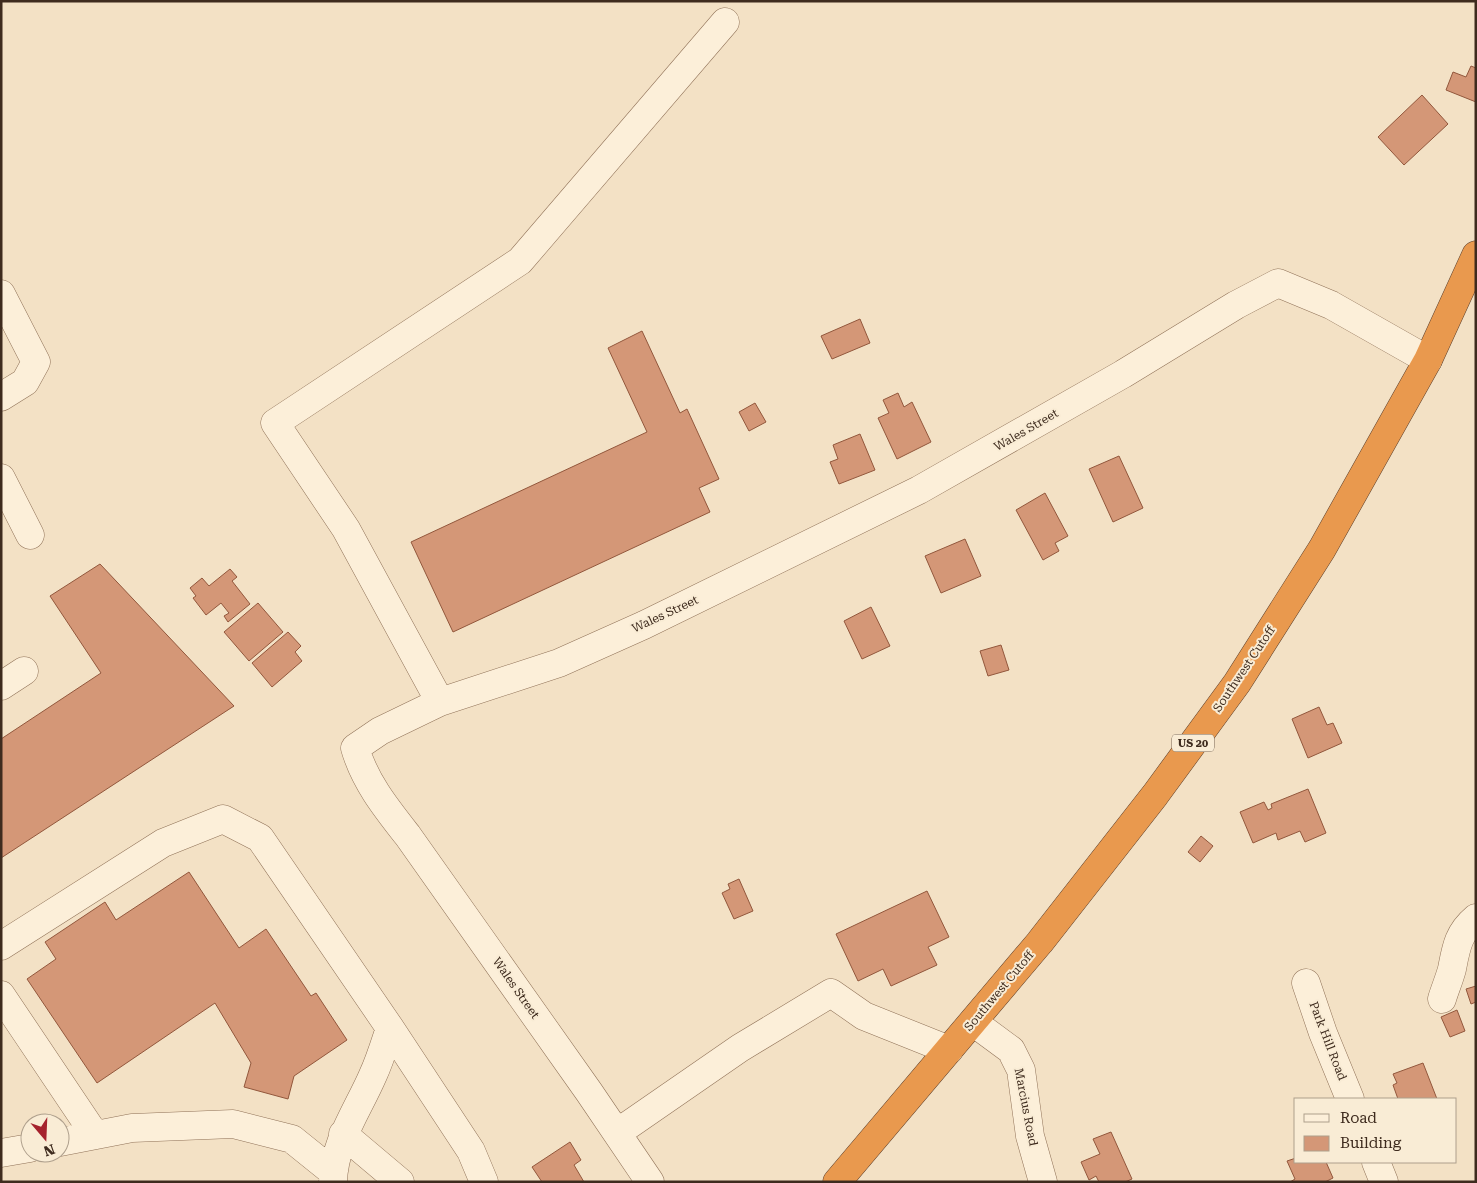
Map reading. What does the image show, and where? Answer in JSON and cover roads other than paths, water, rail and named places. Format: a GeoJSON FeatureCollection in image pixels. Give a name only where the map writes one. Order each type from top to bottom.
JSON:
{"type":"FeatureCollection","features":[{"type":"Feature","properties":{"kind":"highway","name":"Southwest Cutoff"},"geometry":{"type":"LineString","coordinates":[[837,1182],[1040,942],[1137,818],[1237,683],[1322,549],[1428,360],[1476,255]]}},
{"type":"Feature","properties":{"kind":"street"},"geometry":{"type":"LineString","coordinates":[[440,702],[346,529],[275,423],[520,261],[725,22]]}},
{"type":"Feature","properties":{"kind":"street","name":"Wales Street"},"geometry":{"type":"LineString","coordinates":[[650,1182],[408,836],[378,797],[359,762],[355,748],[380,731],[440,702],[567,659],[679,608],[919,490],[1115,378],[1236,304],[1278,283],[1331,305],[1428,360]]}},
{"type":"Feature","properties":{"kind":"street"},"geometry":{"type":"LineString","coordinates":[[1,294],[36,362],[25,382],[1,397]]}},
{"type":"Feature","properties":{"kind":"street"},"geometry":{"type":"LineString","coordinates":[[1,478],[30,535]]}},
{"type":"Feature","properties":{"kind":"street"},"geometry":{"type":"LineString","coordinates":[[1,686],[24,672]]}},
{"type":"Feature","properties":{"kind":"street"},"geometry":{"type":"LineString","coordinates":[[1,946],[162,843],[223,819],[260,838],[471,1150],[484,1182]]}},
{"type":"Feature","properties":{"kind":"street"},"geometry":{"type":"LineString","coordinates":[[1442,999],[1451,972],[1457,941],[1476,918]]}},
{"type":"Feature","properties":{"kind":"street","name":"Park Hill Road"},"geometry":{"type":"LineString","coordinates":[[1306,983],[1323,1033],[1350,1098]]}},
{"type":"Feature","properties":{"kind":"street"},"geometry":{"type":"LineString","coordinates":[[617,1133],[740,1048],[831,994],[864,1016],[949,1050]]}},
{"type":"Feature","properties":{"kind":"street"},"geometry":{"type":"LineString","coordinates":[[1,995],[95,1135]]}},
{"type":"Feature","properties":{"kind":"street","name":"Marcius Road"},"geometry":{"type":"LineString","coordinates":[[973,1022],[1011,1050],[1021,1070],[1030,1136],[1043,1182]]}},
{"type":"Feature","properties":{"kind":"street"},"geometry":{"type":"LineString","coordinates":[[70,1140],[132,1128],[233,1124],[292,1139],[333,1177],[343,1134],[373,1074],[390,1028]]}},
{"type":"Feature","properties":{"kind":"street"},"geometry":{"type":"LineString","coordinates":[[343,1134],[400,1182]]}},
{"type":"Feature","properties":{"kind":"street"},"geometry":{"type":"LineString","coordinates":[[1,1153],[20,1150]]}},
{"type":"Feature","properties":{"kind":"street"},"geometry":{"type":"LineString","coordinates":[[1376,1163],[1384,1182]]}}]}
